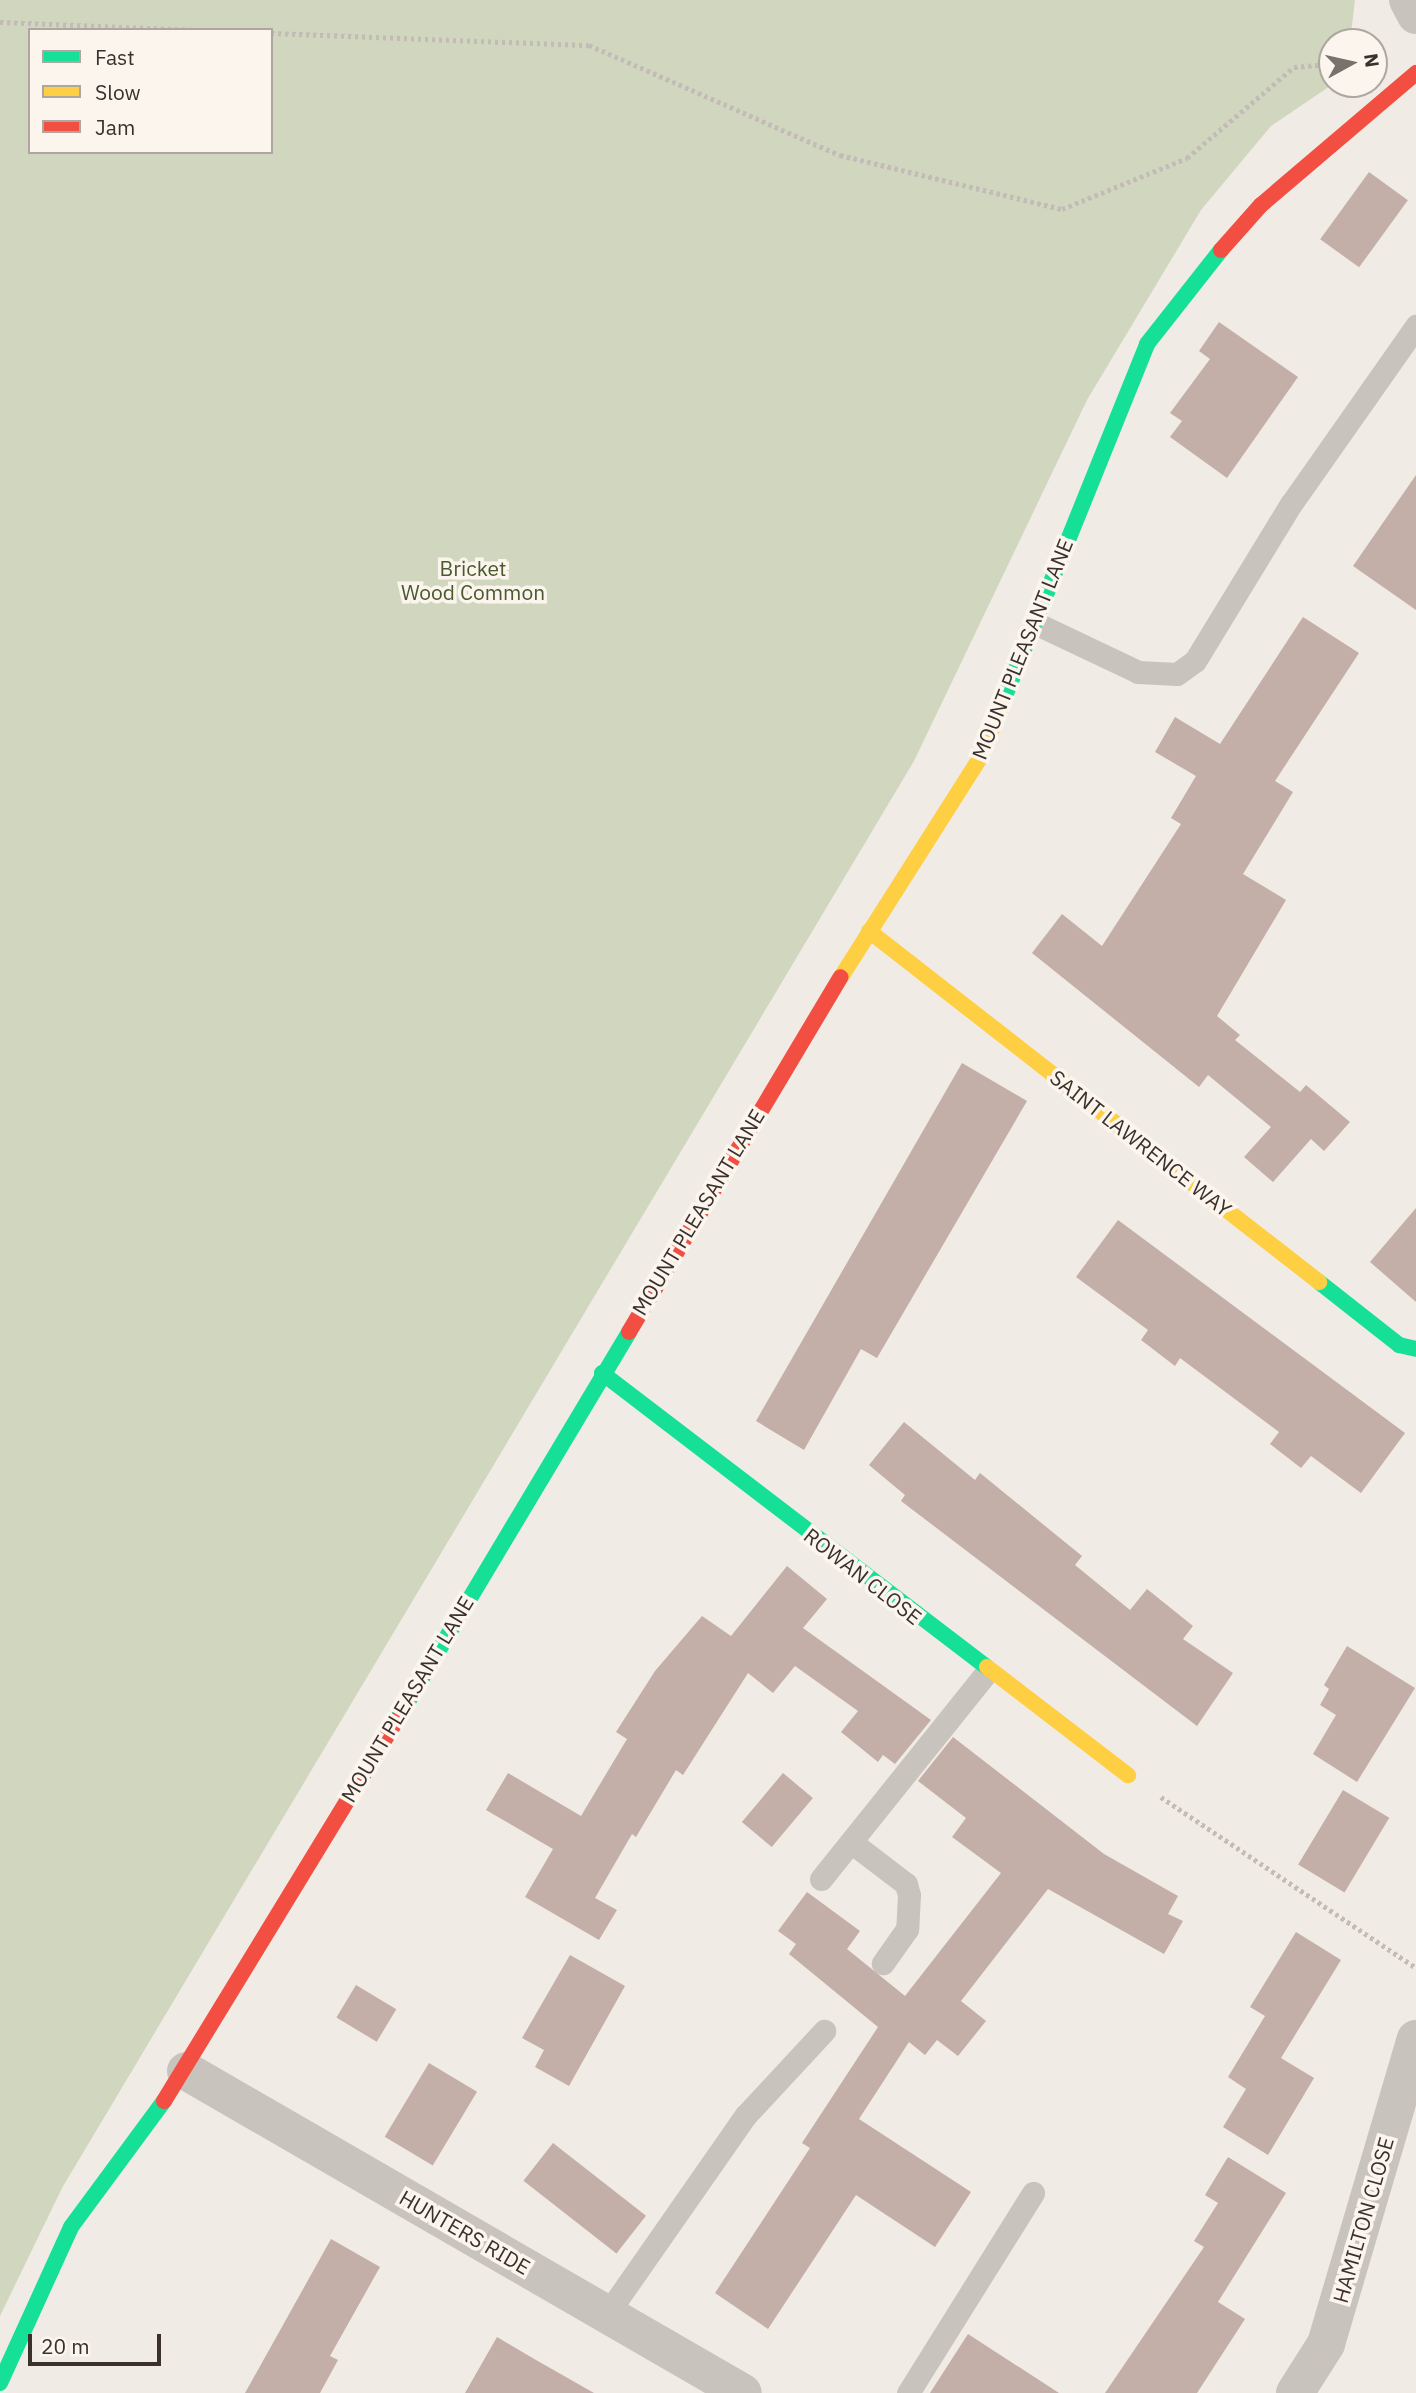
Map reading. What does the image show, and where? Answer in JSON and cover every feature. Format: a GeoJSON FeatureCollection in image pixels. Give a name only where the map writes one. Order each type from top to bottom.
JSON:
{"type":"FeatureCollection","features":[{"type":"Feature","properties":{"kind":"street"},"geometry":{"type":"LineString","coordinates":[[1408,0],[1416,15]]}},
{"type":"Feature","properties":{"kind":"street","name":"MOUNT PLEASANT LANE"},"geometry":{"type":"LineString","coordinates":[[0,2383],[71,2227],[186,2071],[869,931],[981,756],[1147,344],[1196,277],[1261,205],[1416,73]]}},
{"type":"Feature","properties":{"kind":"street","name":"SAINT LAWRENCE WAY"},"geometry":{"type":"LineString","coordinates":[[869,931],[1399,1345],[1416,1349]]}},
{"type":"Feature","properties":{"kind":"street","name":"ROWAN CLOSE"},"geometry":{"type":"LineString","coordinates":[[602,1373],[987,1672],[1128,1775]]}},
{"type":"Feature","properties":{"kind":"street","name":"HAMILTON CLOSE"},"geometry":{"type":"LineString","coordinates":[[1295,2393],[1326,2344],[1416,2039]]}},
{"type":"Feature","properties":{"kind":"street","name":"HUNTERS RIDE"},"geometry":{"type":"LineString","coordinates":[[186,2071],[743,2393]]}},
{"type":"Feature","properties":{"kind":"lane"},"geometry":{"type":"LineString","coordinates":[[1035,624],[1147,674],[1177,674],[1195,661],[1291,504],[1416,326]]}},
{"type":"Feature","properties":{"kind":"lane"},"geometry":{"type":"LineString","coordinates":[[821,1879],[987,1672]]}},
{"type":"Feature","properties":{"kind":"lane"},"geometry":{"type":"LineString","coordinates":[[851,1842],[906,1884],[909,1895],[907,1929],[883,1963]]}},
{"type":"Feature","properties":{"kind":"lane"},"geometry":{"type":"LineString","coordinates":[[607,2314],[746,2115],[824,2031]]}},
{"type":"Feature","properties":{"kind":"lane"},"geometry":{"type":"LineString","coordinates":[[908,2393],[1033,2193]]}},
{"type":"Feature","properties":{"kind":"path"},"geometry":{"type":"LineString","coordinates":[[0,22],[148,28]]}},
{"type":"Feature","properties":{"kind":"path"},"geometry":{"type":"LineString","coordinates":[[273,33],[589,45],[840,155],[1062,209],[1187,158],[1294,67],[1318,65]]}},
{"type":"Feature","properties":{"kind":"path"},"geometry":{"type":"LineString","coordinates":[[1128,1775],[1416,1968]]}},
{"type":"Feature","properties":{"kind":"green space","name":"Bricket Wood Common"},"geometry":{"type":"Polygon","coordinates":[[[0,0],[1355,0],[1352,28],[1318,28],[1318,94],[1271,126],[1201,210],[1087,400],[914,761],[62,2188],[0,2316],[0,0]]]}},
{"type":"Feature","properties":{"kind":"building"},"geometry":{"type":"Polygon","coordinates":[[[1369,172],[1408,200],[1359,267],[1320,239],[1369,172]]]}},
{"type":"Feature","properties":{"kind":"building"},"geometry":{"type":"Polygon","coordinates":[[[1219,322],[1298,377],[1227,478],[1170,437],[1182,421],[1170,413],[1210,359],[1199,351],[1219,322]]]}},
{"type":"Feature","properties":{"kind":"building"},"geometry":{"type":"Polygon","coordinates":[[[1416,475],[1416,610],[1353,566],[1416,475]]]}},
{"type":"Feature","properties":{"kind":"building"},"geometry":{"type":"Polygon","coordinates":[[[1303,617],[1359,653],[1275,781],[1293,792],[1243,874],[1286,900],[1217,1016],[1240,1035],[1235,1040],[1300,1092],[1306,1085],[1350,1122],[1324,1151],[1311,1139],[1273,1182],[1244,1157],[1271,1127],[1208,1075],[1199,1087],[1032,953],[1062,914],[1102,946],[1181,824],[1171,818],[1196,776],[1155,752],[1175,717],[1220,744],[1303,617]]]}},
{"type":"Feature","properties":{"kind":"building"},"geometry":{"type":"Polygon","coordinates":[[[962,1063],[1027,1101],[877,1358],[861,1349],[804,1450],[756,1421],[962,1063]]]}},
{"type":"Feature","properties":{"kind":"building"},"geometry":{"type":"Polygon","coordinates":[[[1416,1208],[1416,1302],[1370,1262],[1416,1208]]]}},
{"type":"Feature","properties":{"kind":"building"},"geometry":{"type":"Polygon","coordinates":[[[1118,1220],[1405,1433],[1361,1493],[1311,1456],[1301,1468],[1270,1444],[1279,1432],[1180,1358],[1175,1366],[1141,1340],[1148,1330],[1076,1277],[1118,1220]]]}},
{"type":"Feature","properties":{"kind":"building"},"geometry":{"type":"Polygon","coordinates":[[[904,1422],[975,1480],[980,1473],[1082,1556],[1075,1565],[1130,1610],[1147,1589],[1193,1626],[1183,1639],[1233,1673],[1197,1726],[901,1501],[905,1495],[869,1465],[904,1422]]]}},
{"type":"Feature","properties":{"kind":"building"},"geometry":{"type":"Polygon","coordinates":[[[787,1566],[827,1599],[803,1628],[931,1720],[895,1764],[883,1755],[878,1762],[841,1732],[858,1711],[795,1666],[773,1693],[748,1673],[683,1775],[676,1770],[636,1837],[632,1834],[595,1898],[617,1910],[599,1940],[525,1897],[553,1849],[486,1810],[508,1773],[581,1816],[627,1739],[616,1732],[655,1671],[702,1616],[731,1636],[787,1566]]]}},
{"type":"Feature","properties":{"kind":"building"},"geometry":{"type":"Polygon","coordinates":[[[1347,1646],[1415,1688],[1357,1782],[1313,1754],[1336,1715],[1320,1705],[1329,1689],[1324,1685],[1347,1646]]]}},
{"type":"Feature","properties":{"kind":"building"},"geometry":{"type":"Polygon","coordinates":[[[953,1737],[1104,1854],[1178,1896],[1168,1914],[1183,1921],[1164,1954],[1048,1889],[961,2001],[986,2021],[958,2056],[937,2040],[925,2055],[909,2042],[859,2119],[971,2192],[935,2247],[856,2195],[768,2329],[715,2293],[810,2148],[802,2143],[878,2027],[789,1954],[796,1944],[778,1931],[807,1892],[860,1931],[847,1949],[905,1996],[1001,1873],[952,1837],[966,1818],[918,1781],[953,1737]]]}},
{"type":"Feature","properties":{"kind":"building"},"geometry":{"type":"Polygon","coordinates":[[[783,1773],[813,1798],[772,1847],[742,1822],[783,1773]]]}},
{"type":"Feature","properties":{"kind":"building"},"geometry":{"type":"Polygon","coordinates":[[[1343,1790],[1389,1818],[1344,1892],[1298,1865],[1343,1790]]]}},
{"type":"Feature","properties":{"kind":"building"},"geometry":{"type":"Polygon","coordinates":[[[1296,1932],[1341,1960],[1281,2058],[1314,2078],[1268,2155],[1223,2127],[1246,2089],[1228,2077],[1265,2016],[1250,2007],[1296,1932]]]}},
{"type":"Feature","properties":{"kind":"building"},"geometry":{"type":"Polygon","coordinates":[[[570,1955],[625,1986],[569,2086],[535,2067],[544,2050],[522,2038],[570,1955]]]}},
{"type":"Feature","properties":{"kind":"building"},"geometry":{"type":"Polygon","coordinates":[[[356,1985],[396,2009],[377,2042],[336,2018],[356,1985]]]}},
{"type":"Feature","properties":{"kind":"building"},"geometry":{"type":"Polygon","coordinates":[[[429,2063],[477,2092],[433,2166],[385,2137],[429,2063]]]}},
{"type":"Feature","properties":{"kind":"building"},"geometry":{"type":"Polygon","coordinates":[[[553,2143],[646,2216],[616,2253],[523,2181],[553,2143]]]}},
{"type":"Feature","properties":{"kind":"building"},"geometry":{"type":"Polygon","coordinates":[[[1228,2157],[1286,2193],[1218,2302],[1245,2319],[1197,2393],[1105,2393],[1204,2247],[1194,2241],[1218,2203],[1205,2195],[1228,2157]]]}},
{"type":"Feature","properties":{"kind":"building"},"geometry":{"type":"Polygon","coordinates":[[[331,2239],[380,2267],[330,2356],[338,2360],[320,2393],[245,2393],[331,2239]]]}},
{"type":"Feature","properties":{"kind":"building"},"geometry":{"type":"Polygon","coordinates":[[[968,2334],[1059,2393],[930,2393],[968,2334]]]}},
{"type":"Feature","properties":{"kind":"building"},"geometry":{"type":"Polygon","coordinates":[[[497,2337],[536,2360],[594,2393],[465,2393],[497,2337]]]}},
{"type":"Feature","properties":{"kind":"traffic: fast"},"geometry":{"type":"LineString","coordinates":[[1003,701],[1147,344],[1221,250]]}},
{"type":"Feature","properties":{"kind":"traffic: fast"},"geometry":{"type":"LineString","coordinates":[[1319,1282],[1399,1345],[1416,1349]]}},
{"type":"Feature","properties":{"kind":"traffic: fast"},"geometry":{"type":"LineString","coordinates":[[397,1720],[629,1332]]}},
{"type":"Feature","properties":{"kind":"traffic: fast"},"geometry":{"type":"LineString","coordinates":[[602,1373],[987,1667]]}},
{"type":"Feature","properties":{"kind":"traffic: fast"},"geometry":{"type":"LineString","coordinates":[[0,2383],[71,2227],[164,2101]]}},
{"type":"Feature","properties":{"kind":"traffic: slow"},"geometry":{"type":"LineString","coordinates":[[841,977],[981,756],[1003,701]]}},
{"type":"Feature","properties":{"kind":"traffic: slow"},"geometry":{"type":"LineString","coordinates":[[869,931],[1319,1282]]}},
{"type":"Feature","properties":{"kind":"traffic: slow"},"geometry":{"type":"LineString","coordinates":[[987,1667],[1128,1775]]}},
{"type":"Feature","properties":{"kind":"traffic: jam"},"geometry":{"type":"LineString","coordinates":[[1221,250],[1261,205],[1416,73]]}},
{"type":"Feature","properties":{"kind":"traffic: jam"},"geometry":{"type":"LineString","coordinates":[[629,1332],[841,977]]}},
{"type":"Feature","properties":{"kind":"traffic: jam"},"geometry":{"type":"LineString","coordinates":[[164,2101],[397,1720]]}}]}
